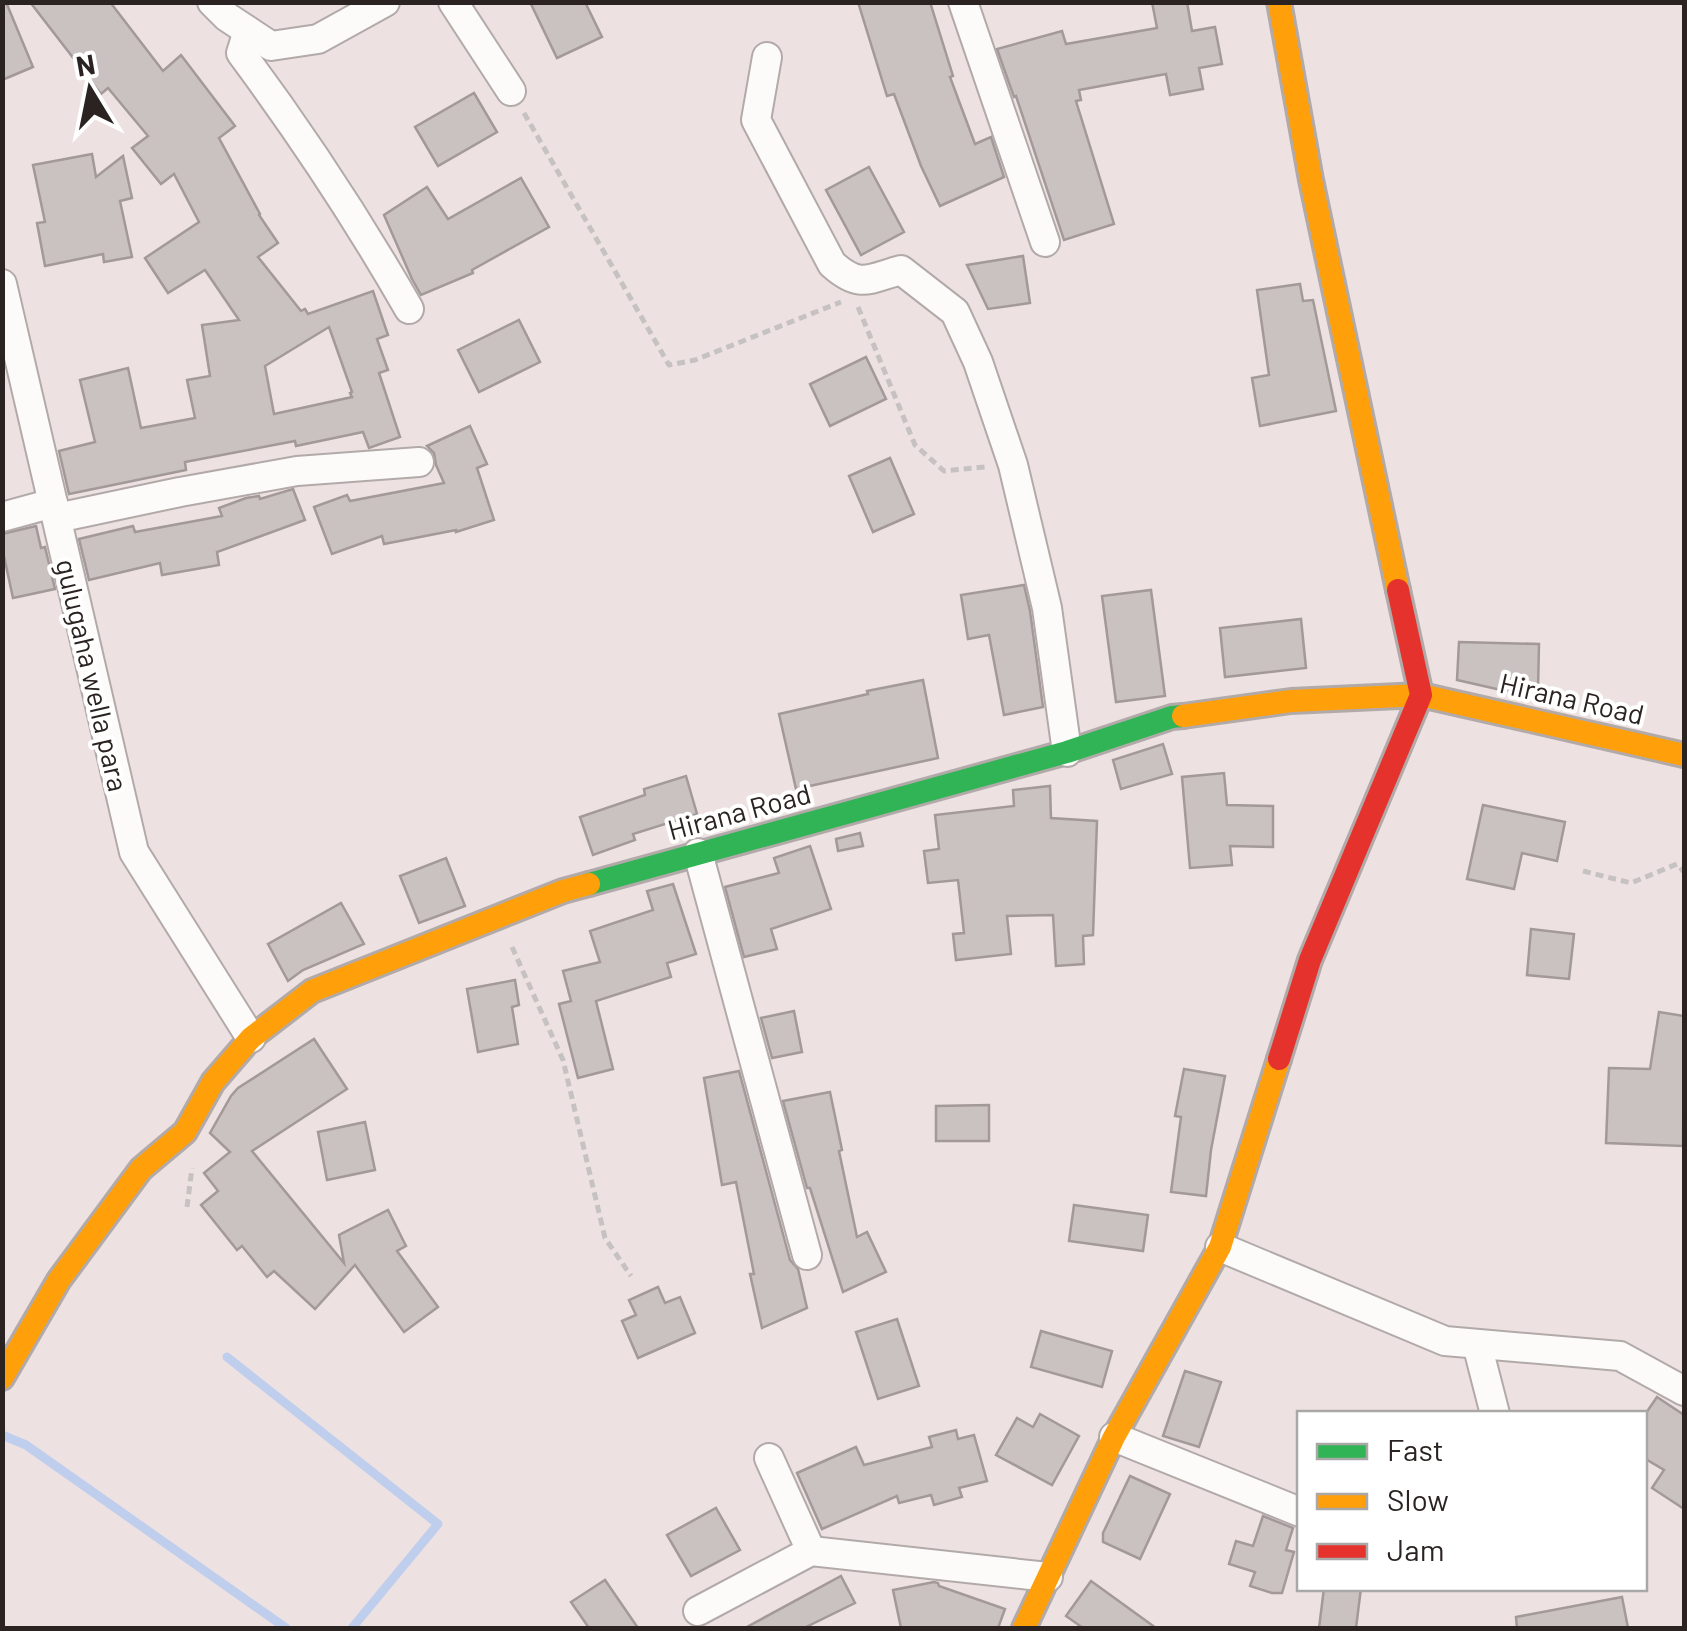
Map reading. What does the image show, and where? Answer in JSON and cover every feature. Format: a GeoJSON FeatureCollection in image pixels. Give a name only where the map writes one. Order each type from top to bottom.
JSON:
{"type":"FeatureCollection","features":[{"type":"Feature","properties":{"kind":"street"},"geometry":{"type":"LineString","coordinates":[[212,2],[226,18],[271,46],[318,39],[385,2]]}},
{"type":"Feature","properties":{"kind":"street"},"geometry":{"type":"LineString","coordinates":[[453,2],[511,91]]}},
{"type":"Feature","properties":{"kind":"street"},"geometry":{"type":"LineString","coordinates":[[963,2],[1045,242]]}},
{"type":"Feature","properties":{"kind":"street"},"geometry":{"type":"LineString","coordinates":[[1024,1628],[1114,1437],[1220,1246],[1310,960],[1421,694],[1311,180],[1279,2]]}},
{"type":"Feature","properties":{"kind":"street"},"geometry":{"type":"LineString","coordinates":[[248,31],[241,53],[368,236],[409,309]]}},
{"type":"Feature","properties":{"kind":"street"},"geometry":{"type":"LineString","coordinates":[[768,57],[756,120],[832,264],[859,282],[900,270],[955,312],[978,362],[1013,465],[1048,608],[1067,752]]}},
{"type":"Feature","properties":{"kind":"street","name":"gulugaha wella para"},"geometry":{"type":"LineString","coordinates":[[2,284],[134,852],[251,1038]]}},
{"type":"Feature","properties":{"kind":"street"},"geometry":{"type":"LineString","coordinates":[[2,516],[180,492],[297,471],[419,462]]}},
{"type":"Feature","properties":{"kind":"street","name":"Hirana Road"},"geometry":{"type":"LineString","coordinates":[[2,1378],[59,1280],[140,1169],[185,1132],[213,1082],[251,1038],[312,991],[562,891],[1067,752],[1172,717],[1291,701],[1421,694],[1684,755]]}},
{"type":"Feature","properties":{"kind":"street"},"geometry":{"type":"LineString","coordinates":[[698,853],[807,1255]]}},
{"type":"Feature","properties":{"kind":"street"},"geometry":{"type":"LineString","coordinates":[[1220,1246],[1444,1341],[1620,1356],[1684,1391]]}},
{"type":"Feature","properties":{"kind":"street"},"geometry":{"type":"LineString","coordinates":[[1477,1344],[1494,1411]]}},
{"type":"Feature","properties":{"kind":"street"},"geometry":{"type":"LineString","coordinates":[[1114,1437],[1297,1511]]}},
{"type":"Feature","properties":{"kind":"street"},"geometry":{"type":"LineString","coordinates":[[769,1458],[811,1551]]}},
{"type":"Feature","properties":{"kind":"street"},"geometry":{"type":"LineString","coordinates":[[698,1612],[811,1551],[1048,1577]]}},
{"type":"Feature","properties":{"kind":"path"},"geometry":{"type":"LineString","coordinates":[[511,91],[669,365],[695,360],[854,297],[916,445],[944,471],[1013,465]]}},
{"type":"Feature","properties":{"kind":"path"},"geometry":{"type":"LineString","coordinates":[[1583,871],[1631,883],[1677,864],[1684,872]]}},
{"type":"Feature","properties":{"kind":"path"},"geometry":{"type":"LineString","coordinates":[[498,917],[562,1060],[605,1238],[632,1276]]}},
{"type":"Feature","properties":{"kind":"building"},"geometry":{"type":"Polygon","coordinates":[[[2,2],[6,2],[33,67],[2,80],[2,2]]]}},
{"type":"Feature","properties":{"kind":"building"},"geometry":{"type":"Polygon","coordinates":[[[30,2],[110,2],[163,71],[181,55],[235,126],[219,138],[278,243],[258,257],[301,311],[305,309],[308,314],[373,291],[388,335],[377,339],[388,370],[379,373],[400,437],[369,448],[363,432],[296,446],[295,441],[185,462],[186,470],[69,494],[59,451],[95,442],[80,380],[128,368],[141,428],[195,418],[187,380],[210,376],[202,325],[239,320],[205,270],[168,293],[145,258],[199,222],[174,174],[161,184],[132,148],[148,136],[108,88],[101,94],[30,2]],[[329,327],[265,366],[274,414],[352,397],[329,327]]]}},
{"type":"Feature","properties":{"kind":"building"},"geometry":{"type":"Polygon","coordinates":[[[530,2],[585,2],[602,37],[557,58],[530,2]]]}},
{"type":"Feature","properties":{"kind":"building"},"geometry":{"type":"Polygon","coordinates":[[[858,2],[930,2],[953,76],[950,77],[975,144],[991,137],[1004,177],[940,206],[894,94],[887,96],[858,2]]]}},
{"type":"Feature","properties":{"kind":"building"},"geometry":{"type":"Polygon","coordinates":[[[1152,2],[1187,2],[1192,31],[1215,27],[1222,64],[1199,68],[1203,89],[1170,95],[1166,74],[1079,90],[1081,100],[1076,101],[1114,224],[1064,240],[997,49],[1062,31],[1066,44],[1157,28],[1152,2]]]}},
{"type":"Feature","properties":{"kind":"building"},"geometry":{"type":"Polygon","coordinates":[[[474,93],[497,132],[438,166],[415,127],[474,93]]]}},
{"type":"Feature","properties":{"kind":"building"},"geometry":{"type":"Polygon","coordinates":[[[92,154],[96,177],[123,156],[132,198],[120,201],[132,257],[104,262],[103,254],[45,266],[37,223],[45,222],[33,165],[92,154]]]}},
{"type":"Feature","properties":{"kind":"building"},"geometry":{"type":"Polygon","coordinates":[[[869,167],[904,232],[861,255],[826,190],[869,167]]]}},
{"type":"Feature","properties":{"kind":"building"},"geometry":{"type":"Polygon","coordinates":[[[521,178],[549,227],[472,270],[473,273],[421,295],[384,215],[427,187],[448,219],[521,178]]]}},
{"type":"Feature","properties":{"kind":"building"},"geometry":{"type":"Polygon","coordinates":[[[1023,256],[1030,303],[988,309],[967,265],[1023,256]]]}},
{"type":"Feature","properties":{"kind":"building"},"geometry":{"type":"Polygon","coordinates":[[[1300,284],[1303,301],[1313,300],[1336,411],[1260,426],[1252,378],[1269,375],[1257,290],[1300,284]]]}},
{"type":"Feature","properties":{"kind":"building"},"geometry":{"type":"Polygon","coordinates":[[[519,320],[540,362],[479,392],[458,350],[519,320]]]}},
{"type":"Feature","properties":{"kind":"building"},"geometry":{"type":"Polygon","coordinates":[[[866,357],[886,399],[830,426],[810,384],[866,357]]]}},
{"type":"Feature","properties":{"kind":"building"},"geometry":{"type":"Polygon","coordinates":[[[470,426],[487,464],[477,468],[494,520],[456,532],[384,544],[382,536],[332,554],[314,507],[347,495],[350,501],[444,483],[434,453],[427,446],[470,426]]]}},
{"type":"Feature","properties":{"kind":"building"},"geometry":{"type":"Polygon","coordinates":[[[890,458],[914,514],[873,532],[849,476],[890,458]]]}},
{"type":"Feature","properties":{"kind":"building"},"geometry":{"type":"Polygon","coordinates":[[[293,489],[305,520],[217,552],[219,565],[162,575],[160,563],[89,580],[79,539],[133,526],[135,532],[222,516],[219,508],[293,489]]]}},
{"type":"Feature","properties":{"kind":"building"},"geometry":{"type":"Polygon","coordinates":[[[36,526],[55,589],[13,598],[2,534],[36,526]]]}},
{"type":"Feature","properties":{"kind":"building"},"geometry":{"type":"Polygon","coordinates":[[[1024,585],[1043,707],[1004,715],[989,635],[968,639],[961,595],[1024,585]]]}},
{"type":"Feature","properties":{"kind":"building"},"geometry":{"type":"Polygon","coordinates":[[[1151,590],[1165,696],[1116,702],[1102,596],[1151,590]]]}},
{"type":"Feature","properties":{"kind":"building"},"geometry":{"type":"Polygon","coordinates":[[[1301,619],[1306,668],[1225,677],[1220,628],[1301,619]]]}},
{"type":"Feature","properties":{"kind":"building"},"geometry":{"type":"Polygon","coordinates":[[[1459,642],[1539,644],[1538,691],[1501,690],[1457,680],[1459,642]]]}},
{"type":"Feature","properties":{"kind":"building"},"geometry":{"type":"Polygon","coordinates":[[[923,680],[938,758],[796,789],[779,714],[923,680]]]}},
{"type":"Feature","properties":{"kind":"building"},"geometry":{"type":"Polygon","coordinates":[[[1163,744],[1172,774],[1121,789],[1113,760],[1163,744]]]}},
{"type":"Feature","properties":{"kind":"building"},"geometry":{"type":"Polygon","coordinates":[[[1224,773],[1227,805],[1273,806],[1273,847],[1230,846],[1232,865],[1190,868],[1182,777],[1224,773]]]}},
{"type":"Feature","properties":{"kind":"building"},"geometry":{"type":"Polygon","coordinates":[[[686,776],[697,814],[633,834],[635,840],[593,855],[580,817],[645,795],[644,789],[686,776]]]}},
{"type":"Feature","properties":{"kind":"building"},"geometry":{"type":"Polygon","coordinates":[[[1050,786],[1051,818],[1097,821],[1093,935],[1083,936],[1084,964],[1056,966],[1053,915],[1007,916],[1011,954],[956,960],[953,934],[964,933],[958,880],[928,883],[924,851],[939,849],[935,815],[1014,806],[1013,790],[1050,786]]]}},
{"type":"Feature","properties":{"kind":"building"},"geometry":{"type":"Polygon","coordinates":[[[1483,805],[1565,822],[1557,861],[1522,853],[1514,889],[1467,879],[1483,805]]]}},
{"type":"Feature","properties":{"kind":"building"},"geometry":{"type":"Polygon","coordinates":[[[860,833],[863,846],[838,851],[836,839],[860,833]]]}},
{"type":"Feature","properties":{"kind":"building"},"geometry":{"type":"Polygon","coordinates":[[[810,846],[831,909],[771,929],[777,949],[744,957],[725,887],[779,873],[774,858],[810,846]]]}},
{"type":"Feature","properties":{"kind":"building"},"geometry":{"type":"Polygon","coordinates":[[[446,858],[465,906],[419,923],[400,876],[446,858]]]}},
{"type":"Feature","properties":{"kind":"building"},"geometry":{"type":"Polygon","coordinates":[[[673,884],[696,954],[667,963],[671,977],[596,1001],[613,1069],[578,1078],[559,1004],[571,1001],[563,971],[600,962],[590,931],[653,910],[647,891],[673,884]]]}},
{"type":"Feature","properties":{"kind":"building"},"geometry":{"type":"Polygon","coordinates":[[[341,903],[364,944],[303,970],[288,981],[268,944],[341,903]]]}},
{"type":"Feature","properties":{"kind":"building"},"geometry":{"type":"Polygon","coordinates":[[[1531,929],[1574,934],[1569,979],[1527,975],[1531,929]]]}},
{"type":"Feature","properties":{"kind":"building"},"geometry":{"type":"Polygon","coordinates":[[[515,980],[519,1005],[512,1007],[518,1044],[478,1052],[467,989],[515,980]]]}},
{"type":"Feature","properties":{"kind":"building"},"geometry":{"type":"Polygon","coordinates":[[[794,1011],[802,1052],[772,1058],[761,1018],[794,1011]]]}},
{"type":"Feature","properties":{"kind":"building"},"geometry":{"type":"Polygon","coordinates":[[[1659,1012],[1684,1016],[1683,1146],[1606,1143],[1609,1068],[1650,1069],[1659,1012]]]}},
{"type":"Feature","properties":{"kind":"building"},"geometry":{"type":"Polygon","coordinates":[[[314,1039],[347,1089],[252,1151],[344,1263],[339,1235],[388,1210],[406,1246],[397,1251],[438,1307],[404,1332],[355,1265],[315,1309],[274,1271],[267,1277],[242,1246],[237,1250],[201,1205],[218,1191],[204,1173],[230,1152],[210,1133],[231,1096],[314,1039]]]}},
{"type":"Feature","properties":{"kind":"building"},"geometry":{"type":"Polygon","coordinates":[[[1184,1069],[1225,1076],[1206,1196],[1171,1192],[1181,1117],[1175,1116],[1184,1069]]]}},
{"type":"Feature","properties":{"kind":"building"},"geometry":{"type":"Polygon","coordinates":[[[739,1071],[790,1260],[798,1269],[807,1308],[762,1328],[736,1182],[722,1185],[704,1078],[739,1071]]]}},
{"type":"Feature","properties":{"kind":"building"},"geometry":{"type":"Polygon","coordinates":[[[830,1092],[857,1237],[867,1232],[886,1272],[843,1292],[807,1188],[783,1101],[830,1092]]]}},
{"type":"Feature","properties":{"kind":"building"},"geometry":{"type":"Polygon","coordinates":[[[989,1105],[989,1141],[936,1141],[936,1106],[989,1105]]]}},
{"type":"Feature","properties":{"kind":"building"},"geometry":{"type":"Polygon","coordinates":[[[365,1122],[375,1170],[327,1180],[318,1132],[365,1122]]]}},
{"type":"Feature","properties":{"kind":"building"},"geometry":{"type":"Polygon","coordinates":[[[1074,1205],[1148,1215],[1143,1251],[1069,1241],[1074,1205]]]}},
{"type":"Feature","properties":{"kind":"building"},"geometry":{"type":"Polygon","coordinates":[[[658,1287],[665,1303],[680,1297],[695,1333],[638,1358],[622,1321],[636,1315],[629,1300],[658,1287]]]}},
{"type":"Feature","properties":{"kind":"building"},"geometry":{"type":"Polygon","coordinates":[[[897,1319],[919,1386],[878,1399],[856,1332],[897,1319]]]}},
{"type":"Feature","properties":{"kind":"building"},"geometry":{"type":"Polygon","coordinates":[[[1041,1331],[1112,1351],[1102,1387],[1031,1367],[1041,1331]]]}},
{"type":"Feature","properties":{"kind":"building"},"geometry":{"type":"Polygon","coordinates":[[[1185,1371],[1221,1382],[1199,1447],[1163,1436],[1185,1371]]]}},
{"type":"Feature","properties":{"kind":"building"},"geometry":{"type":"Polygon","coordinates":[[[1657,1397],[1684,1415],[1684,1509],[1652,1488],[1664,1470],[1647,1460],[1647,1412],[1657,1397]]]}},
{"type":"Feature","properties":{"kind":"building"},"geometry":{"type":"Polygon","coordinates":[[[1040,1414],[1079,1436],[1052,1485],[996,1455],[1017,1418],[1033,1427],[1040,1414]]]}},
{"type":"Feature","properties":{"kind":"building"},"geometry":{"type":"Polygon","coordinates":[[[956,1430],[958,1439],[974,1435],[987,1481],[959,1488],[962,1497],[934,1505],[931,1495],[899,1503],[897,1496],[822,1529],[797,1473],[856,1447],[864,1465],[932,1447],[929,1437],[956,1430]]]}},
{"type":"Feature","properties":{"kind":"building"},"geometry":{"type":"Polygon","coordinates":[[[1130,1476],[1170,1494],[1140,1559],[1103,1542],[1103,1533],[1130,1476]]]}},
{"type":"Feature","properties":{"kind":"building"},"geometry":{"type":"Polygon","coordinates":[[[716,1508],[740,1550],[691,1576],[667,1535],[716,1508]]]}},
{"type":"Feature","properties":{"kind":"building"},"geometry":{"type":"Polygon","coordinates":[[[1263,1516],[1293,1528],[1286,1550],[1294,1552],[1282,1593],[1250,1586],[1255,1572],[1229,1564],[1236,1541],[1253,1546],[1263,1516]]]}},
{"type":"Feature","properties":{"kind":"building"},"geometry":{"type":"Polygon","coordinates":[[[841,1576],[855,1603],[804,1628],[745,1628],[841,1576]]]}},
{"type":"Feature","properties":{"kind":"building"},"geometry":{"type":"Polygon","coordinates":[[[605,1580],[638,1628],[589,1628],[571,1602],[605,1580]]]}},
{"type":"Feature","properties":{"kind":"building"},"geometry":{"type":"Polygon","coordinates":[[[1091,1581],[1156,1628],[1083,1628],[1066,1616],[1091,1581]]]}},
{"type":"Feature","properties":{"kind":"building"},"geometry":{"type":"Polygon","coordinates":[[[934,1582],[1005,1609],[998,1628],[901,1628],[893,1590],[934,1582]]]}},
{"type":"Feature","properties":{"kind":"building"},"geometry":{"type":"Polygon","coordinates":[[[1324,1591],[1361,1591],[1356,1628],[1319,1628],[1324,1591]]]}},
{"type":"Feature","properties":{"kind":"building"},"geometry":{"type":"Polygon","coordinates":[[[1622,1597],[1628,1628],[1517,1628],[1516,1617],[1622,1597]]]}},
{"type":"Feature","properties":{"kind":"waterway"},"geometry":{"type":"LineString","coordinates":[[227,1357],[438,1524],[352,1628]]}},
{"type":"Feature","properties":{"kind":"waterway"},"geometry":{"type":"LineString","coordinates":[[2,1435],[26,1445],[286,1628]]}},
{"type":"Feature","properties":{"kind":"traffic: fast"},"geometry":{"type":"LineString","coordinates":[[589,884],[1067,752],[1183,716]]}},
{"type":"Feature","properties":{"kind":"traffic: slow"},"geometry":{"type":"LineString","coordinates":[[1279,2],[1311,180],[1398,590]]}},
{"type":"Feature","properties":{"kind":"traffic: slow"},"geometry":{"type":"LineString","coordinates":[[1183,716],[1291,701],[1421,695],[1684,755]]}},
{"type":"Feature","properties":{"kind":"traffic: slow"},"geometry":{"type":"LineString","coordinates":[[2,1378],[59,1280],[141,1169],[185,1132],[213,1082],[251,1038],[312,991],[589,884]]}},
{"type":"Feature","properties":{"kind":"traffic: slow"},"geometry":{"type":"LineString","coordinates":[[1024,1628],[1114,1437],[1220,1247],[1279,1059]]}},
{"type":"Feature","properties":{"kind":"traffic: jam"},"geometry":{"type":"LineString","coordinates":[[1279,1059],[1310,960],[1421,695],[1398,590]]}}]}
